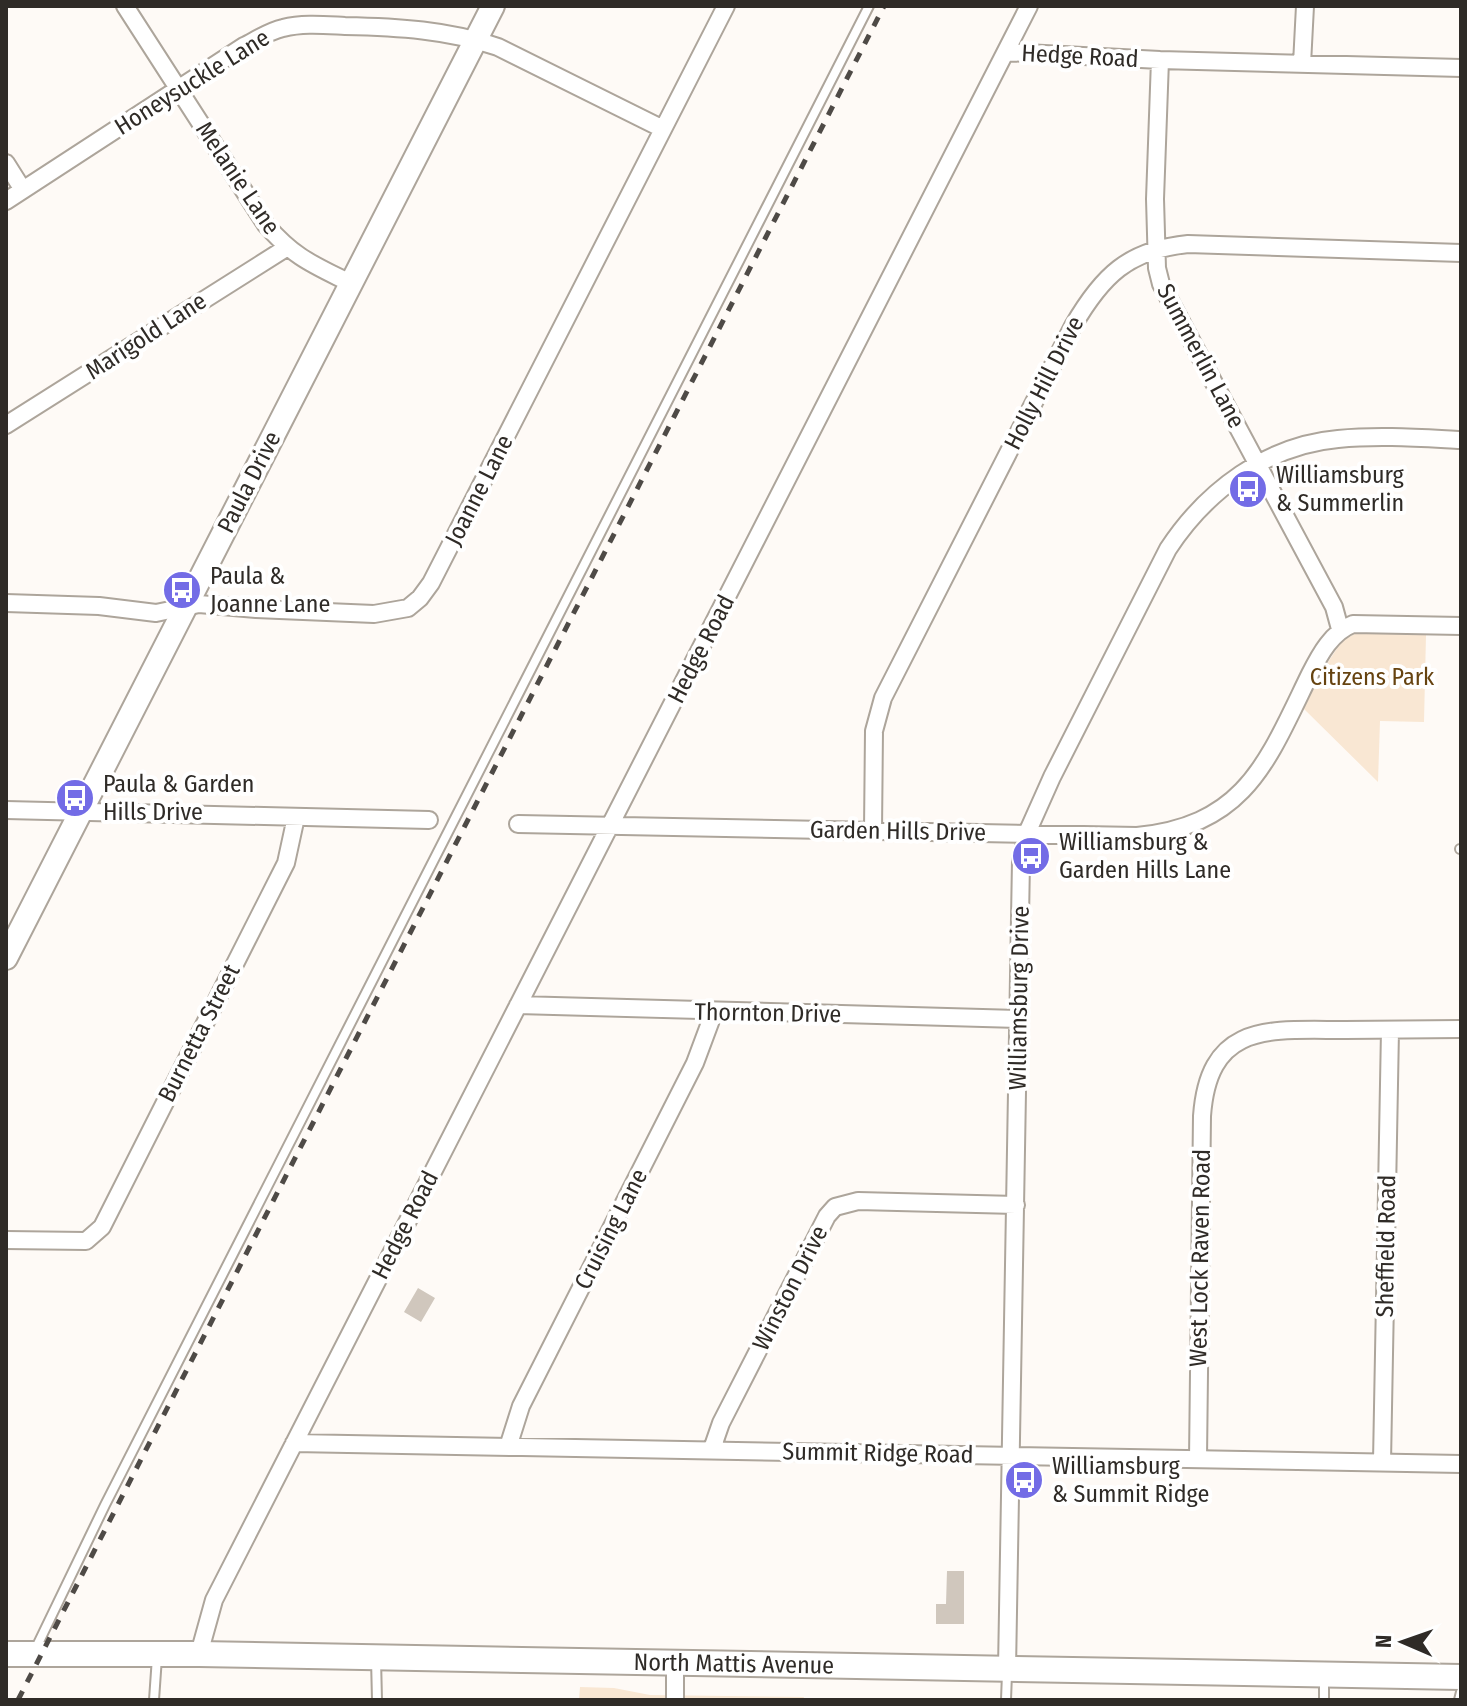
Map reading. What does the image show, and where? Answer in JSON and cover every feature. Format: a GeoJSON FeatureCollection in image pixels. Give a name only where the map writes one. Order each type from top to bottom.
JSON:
{"type":"FeatureCollection","features":[{"type":"Feature","properties":{"kind":"main road","name":"North Mattis Avenue"},"geometry":{"type":"LineString","coordinates":[[6,1654],[199,1654],[1461,1677]]}},
{"type":"Feature","properties":{"kind":"street","name":"Melanie Lane"},"geometry":{"type":"LineString","coordinates":[[125,6],[266,225],[286,248],[302,260],[350,283]]}},
{"type":"Feature","properties":{"kind":"street","name":"Paula Drive"},"geometry":{"type":"LineString","coordinates":[[6,958],[493,6]]}},
{"type":"Feature","properties":{"kind":"street","name":"Joanne Lane"},"geometry":{"type":"LineString","coordinates":[[6,603],[99,606],[156,613],[199,604],[374,614],[408,608],[420,598],[439,568],[726,6]]}},
{"type":"Feature","properties":{"kind":"street"},"geometry":{"type":"LineString","coordinates":[[1006,52],[1029,6]]}},
{"type":"Feature","properties":{"kind":"street"},"geometry":{"type":"LineString","coordinates":[[1302,64],[1305,6]]}},
{"type":"Feature","properties":{"kind":"street","name":"Honeysuckle Lane"},"geometry":{"type":"LineString","coordinates":[[6,201],[244,46],[285,27],[311,24],[446,33],[475,39],[498,47],[663,129]]}},
{"type":"Feature","properties":{"kind":"street","name":"Hedge Road"},"geometry":{"type":"LineString","coordinates":[[199,1654],[214,1600],[1006,52],[1160,60],[1461,68]]}},
{"type":"Feature","properties":{"kind":"street","name":"Summerlin Lane"},"geometry":{"type":"LineString","coordinates":[[1160,60],[1155,249],[1161,284],[1334,607],[1340,629]]}},
{"type":"Feature","properties":{"kind":"street"},"geometry":{"type":"LineString","coordinates":[[6,163],[23,190]]}},
{"type":"Feature","properties":{"kind":"street","name":"Holly Hill Drive"},"geometry":{"type":"LineString","coordinates":[[873,830],[874,731],[883,698],[1088,299],[1119,267],[1155,249],[1188,244],[1461,253]]}},
{"type":"Feature","properties":{"kind":"street","name":"Marigold Lane"},"geometry":{"type":"LineString","coordinates":[[6,425],[286,248]]}},
{"type":"Feature","properties":{"kind":"street","name":"Williamsburg Drive"},"geometry":{"type":"LineString","coordinates":[[1007,1669],[1021,861],[1027,833],[1059,763],[1168,549],[1211,496],[1259,463],[1310,444],[1371,437],[1461,440]]}},
{"type":"Feature","properties":{"kind":"street"},"geometry":{"type":"LineString","coordinates":[[1340,629],[1353,624],[1461,626]]}},
{"type":"Feature","properties":{"kind":"street","name":"Garden Hills Drive"},"geometry":{"type":"LineString","coordinates":[[518,824],[1137,836],[1164,833],[1188,827],[1211,816],[1241,793],[1275,745],[1318,659],[1340,629]]}},
{"type":"Feature","properties":{"kind":"street"},"geometry":{"type":"LineString","coordinates":[[6,810],[429,820]]}},
{"type":"Feature","properties":{"kind":"street","name":"Burnetta Street"},"geometry":{"type":"LineString","coordinates":[[6,1240],[86,1241],[102,1227],[286,863],[296,817]]}},
{"type":"Feature","properties":{"kind":"street","name":"Thornton Drive"},"geometry":{"type":"LineString","coordinates":[[518,1005],[1020,1019]]}},
{"type":"Feature","properties":{"kind":"street","name":"Cruising Lane"},"geometry":{"type":"LineString","coordinates":[[508,1447],[521,1406],[695,1063],[714,1012]]}},
{"type":"Feature","properties":{"kind":"street"},"geometry":{"type":"LineString","coordinates":[[1390,1030],[1461,1029]]}},
{"type":"Feature","properties":{"kind":"street","name":"West Lock Raven Road"},"geometry":{"type":"LineString","coordinates":[[1198,1459],[1202,1116],[1208,1077],[1218,1061],[1239,1041],[1270,1030],[1390,1030]]}},
{"type":"Feature","properties":{"kind":"street","name":"Sheffield Road"},"geometry":{"type":"LineString","coordinates":[[1382,1462],[1390,1030]]}},
{"type":"Feature","properties":{"kind":"street","name":"Winston Drive"},"geometry":{"type":"LineString","coordinates":[[712,1449],[721,1423],[827,1216],[835,1207],[858,1201],[1016,1205]]}},
{"type":"Feature","properties":{"kind":"street","name":"Summit Ridge Road"},"geometry":{"type":"LineString","coordinates":[[294,1443],[1461,1464]]}},
{"type":"Feature","properties":{"kind":"street"},"geometry":{"type":"LineString","coordinates":[[675,1664],[675,1700]]}},
{"type":"Feature","properties":{"kind":"lane"},"geometry":{"type":"LineString","coordinates":[[33,1655],[112,1491],[869,6]]}},
{"type":"Feature","properties":{"kind":"lane"},"geometry":{"type":"LineString","coordinates":[[154,1700],[157,1655]]}},
{"type":"Feature","properties":{"kind":"lane"},"geometry":{"type":"LineString","coordinates":[[376,1658],[377,1700]]}},
{"type":"Feature","properties":{"kind":"lane"},"geometry":{"type":"LineString","coordinates":[[1006,1700],[1007,1669]]}},
{"type":"Feature","properties":{"kind":"lane"},"geometry":{"type":"LineString","coordinates":[[1324,1674],[1324,1700]]}},
{"type":"Feature","properties":{"kind":"lane"},"geometry":{"type":"LineString","coordinates":[[1459,1700],[1461,1692]]}},
{"type":"Feature","properties":{"kind":"green space","name":"Citizens Park"},"geometry":{"type":"Polygon","coordinates":[[[1358,632],[1426,635],[1424,722],[1380,721],[1378,782],[1304,709],[1316,680],[1342,641],[1358,632]]]}},
{"type":"Feature","properties":{"kind":"green space"},"geometry":{"type":"Polygon","coordinates":[[[580,1687],[614,1688],[650,1695],[804,1697],[803,1700],[579,1700],[580,1687]]]}},
{"type":"Feature","properties":{"kind":"building"},"geometry":{"type":"Polygon","coordinates":[[[418,1288],[435,1298],[421,1322],[404,1312],[418,1288]]]}},
{"type":"Feature","properties":{"kind":"building"},"geometry":{"type":"Polygon","coordinates":[[[947,1571],[964,1571],[964,1624],[936,1624],[936,1604],[946,1604],[947,1571]]]}},
{"type":"Feature","properties":{"kind":"railway"},"geometry":{"type":"LineString","coordinates":[[18,1700],[884,6]]}},
{"type":"Feature","properties":{"kind":"place","name":"Williamsburg & Summerlin"},"geometry":{"type":"Point","coordinates":[1248,489]}},
{"type":"Feature","properties":{"kind":"place","name":"Paula & Joanne Lane"},"geometry":{"type":"Point","coordinates":[182,590]}},
{"type":"Feature","properties":{"kind":"place","name":"Paula & Garden Hills Drive"},"geometry":{"type":"Point","coordinates":[75,798]}},
{"type":"Feature","properties":{"kind":"place","name":"Williamsburg & Garden Hills Lane"},"geometry":{"type":"Point","coordinates":[1031,856]}},
{"type":"Feature","properties":{"kind":"place","name":"Williamsburg & Summit Ridge"},"geometry":{"type":"Point","coordinates":[1024,1480]}}]}
